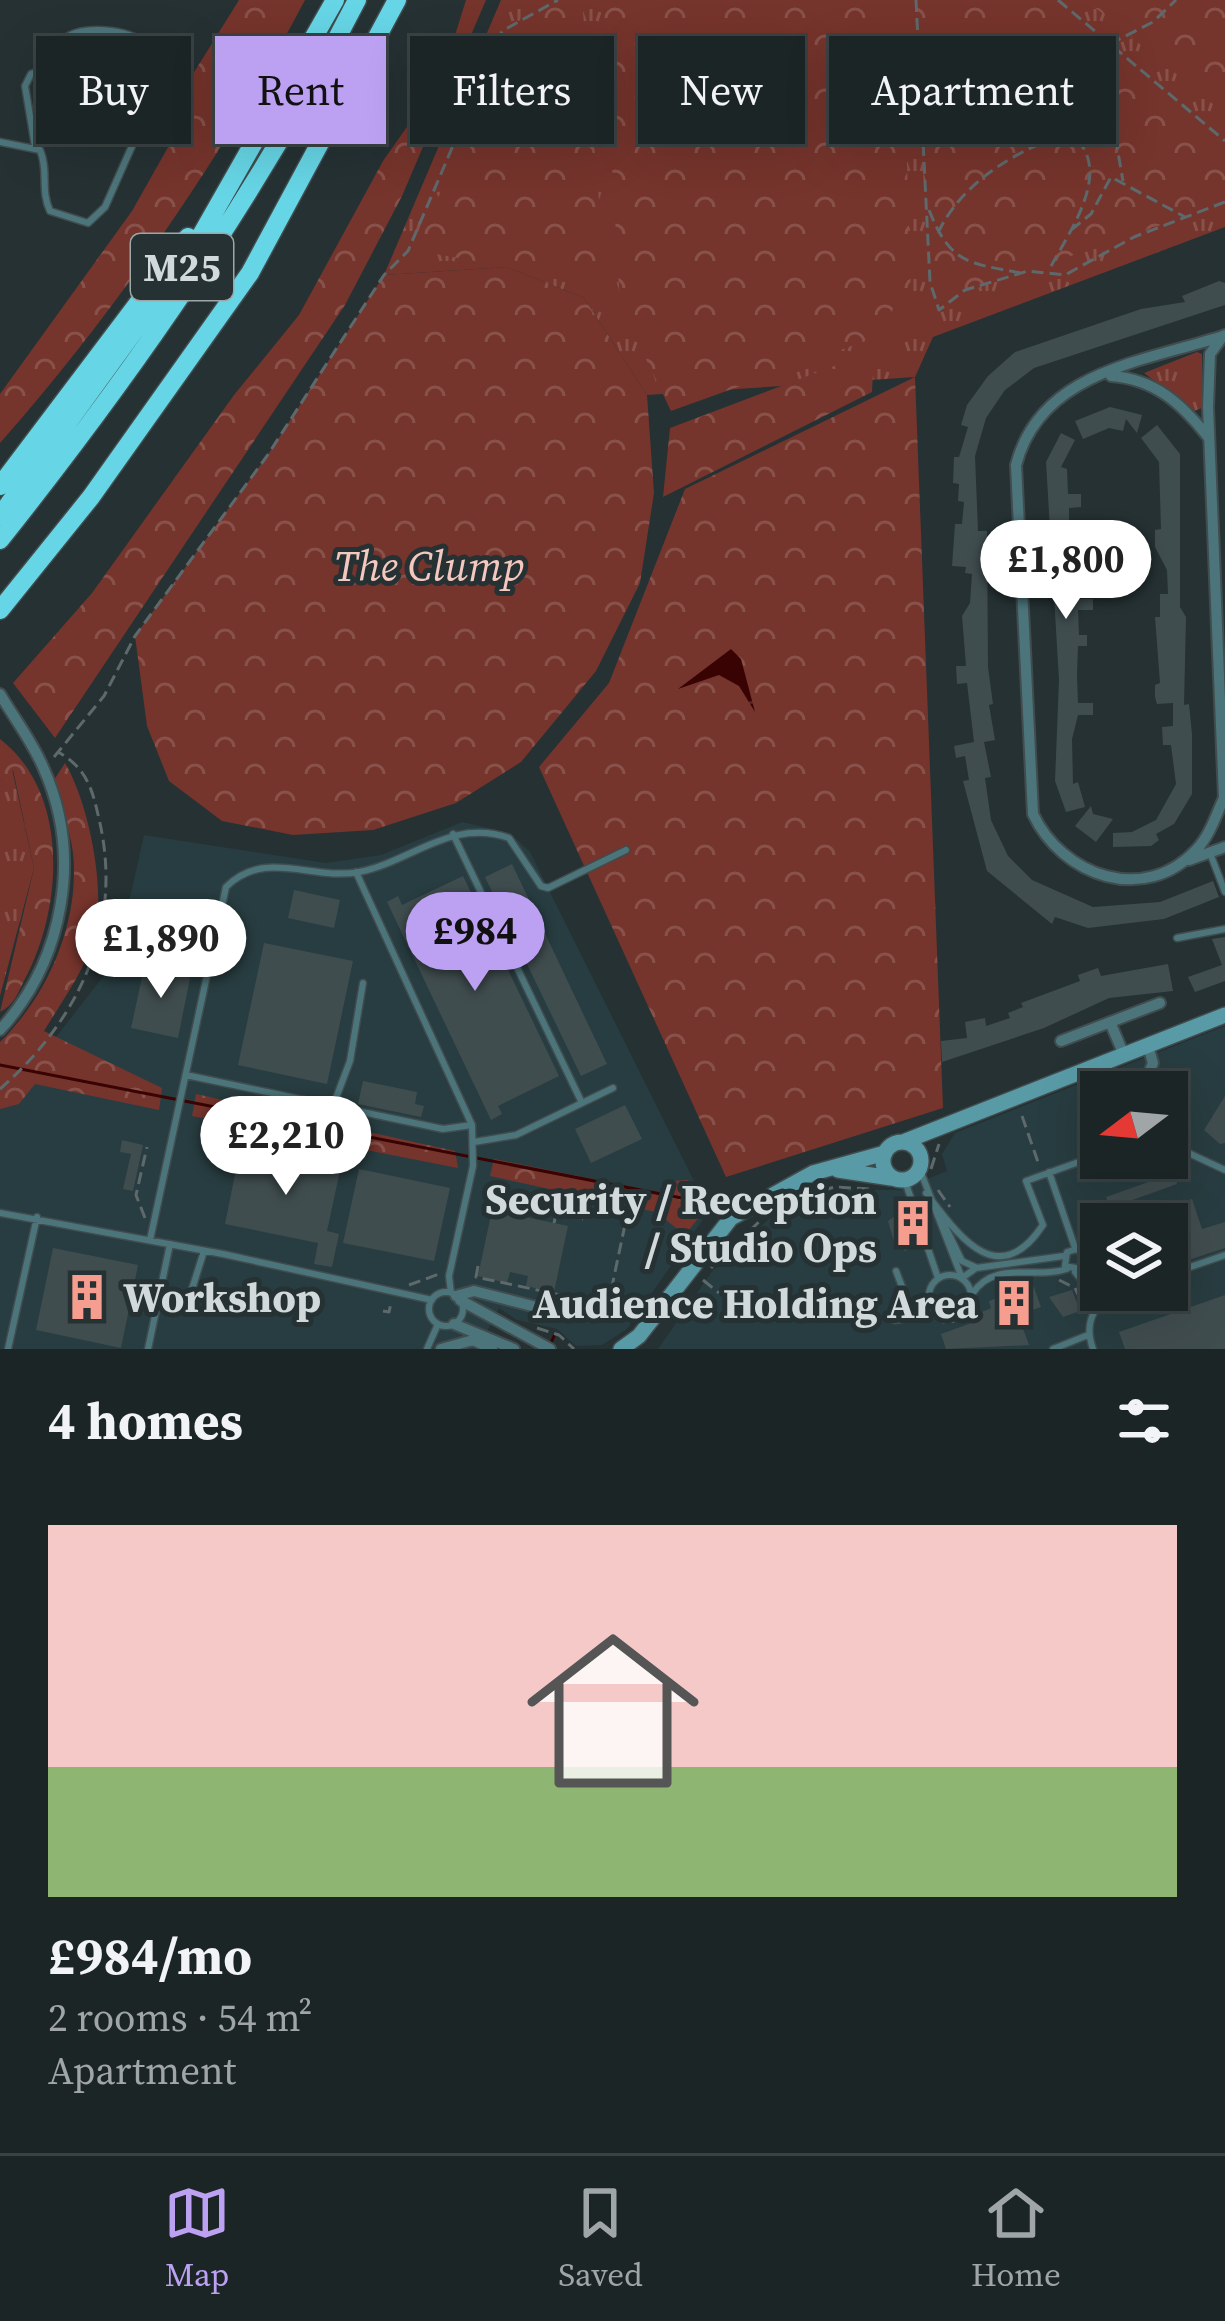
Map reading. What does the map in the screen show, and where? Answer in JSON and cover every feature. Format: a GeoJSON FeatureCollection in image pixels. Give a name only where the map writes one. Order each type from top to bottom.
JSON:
{"type":"FeatureCollection","features":[{"type":"Feature","properties":{"kind":"highway","name":"M25"},"geometry":{"type":"LineString","coordinates":[[0,486],[200,221],[332,0]]}},
{"type":"Feature","properties":{"kind":"highway","name":"M25"},"geometry":{"type":"LineString","coordinates":[[1,533],[191,253],[332,0]]}},
{"type":"Feature","properties":{"kind":"highway","name":"M25"},"geometry":{"type":"LineString","coordinates":[[1,533],[177,303],[252,192],[357,0]]}},
{"type":"Feature","properties":{"kind":"highway","name":"M25"},"geometry":{"type":"LineString","coordinates":[[0,610],[91,497],[250,273],[397,0]]}},
{"type":"Feature","properties":{"kind":"street"},"geometry":{"type":"LineString","coordinates":[[1224,336],[1105,375],[1049,401],[1029,427],[1016,465],[1029,796],[1040,830],[1058,854],[1085,871],[1131,879],[1225,847]]}},
{"type":"Feature","properties":{"kind":"street"},"geometry":{"type":"LineString","coordinates":[[1180,863],[1199,847],[1224,799],[1209,362],[1224,336]]}},
{"type":"Feature","properties":{"kind":"street"},"geometry":{"type":"LineString","coordinates":[[1105,375],[1158,389],[1210,439]]}},
{"type":"Feature","properties":{"kind":"street"},"geometry":{"type":"LineString","coordinates":[[0,694],[44,768],[65,852],[58,930],[27,1000],[0,1030]]}},
{"type":"Feature","properties":{"kind":"street"},"geometry":{"type":"LineString","coordinates":[[1060,1042],[1160,1003]]}},
{"type":"Feature","properties":{"kind":"street"},"geometry":{"type":"LineString","coordinates":[[621,1349],[638,1343],[731,1218],[770,1193],[827,1168],[885,1153],[958,1118],[1225,1015]]}},
{"type":"Feature","properties":{"kind":"street"},"geometry":{"type":"LineString","coordinates":[[1110,1022],[1124,1055]]}},
{"type":"Feature","properties":{"kind":"street"},"geometry":{"type":"LineString","coordinates":[[1104,1063],[1111,1078],[1122,1085],[1146,1080],[1153,1063],[1148,1046]]}},
{"type":"Feature","properties":{"kind":"street"},"geometry":{"type":"LineString","coordinates":[[900,1180],[920,1162],[935,1135],[958,1118]]}},
{"type":"Feature","properties":{"kind":"street"},"geometry":{"type":"LineString","coordinates":[[903,1142],[920,1162]]}},
{"type":"Feature","properties":{"kind":"street"},"geometry":{"type":"LineString","coordinates":[[885,1153],[884,1168],[900,1180]]}},
{"type":"Feature","properties":{"kind":"street"},"geometry":{"type":"LineString","coordinates":[[827,1168],[900,1180]]}},
{"type":"Feature","properties":{"kind":"street"},"geometry":{"type":"LineString","coordinates":[[456,1296],[474,1291],[548,1310]]}},
{"type":"Feature","properties":{"kind":"street"},"geometry":{"type":"LineString","coordinates":[[456,1296],[550,1349]]}},
{"type":"Feature","properties":{"kind":"street"},"geometry":{"type":"LineString","coordinates":[[454,1324],[514,1349]]}},
{"type":"Feature","properties":{"kind":"street"},"geometry":{"type":"LineString","coordinates":[[442,1349],[473,1340],[485,1347]]}},
{"type":"Feature","properties":{"kind":"lane"},"geometry":{"type":"LineString","coordinates":[[68,36],[126,36]]}},
{"type":"Feature","properties":{"kind":"lane"},"geometry":{"type":"LineString","coordinates":[[36,72],[25,86],[36,148],[46,164],[43,196],[50,211],[88,223],[105,206],[133,144]]}},
{"type":"Feature","properties":{"kind":"lane"},"geometry":{"type":"LineString","coordinates":[[0,142],[36,148]]}},
{"type":"Feature","properties":{"kind":"lane"},"geometry":{"type":"LineString","coordinates":[[150,1240],[226,887],[259,866],[356,872],[453,834],[481,830],[508,838],[541,886],[548,888],[626,850]]}},
{"type":"Feature","properties":{"kind":"lane"},"geometry":{"type":"LineString","coordinates":[[453,834],[582,1103]]}},
{"type":"Feature","properties":{"kind":"lane"},"geometry":{"type":"LineString","coordinates":[[1210,853],[1225,892]]}},
{"type":"Feature","properties":{"kind":"lane"},"geometry":{"type":"LineString","coordinates":[[356,872],[472,1125],[473,1166],[449,1276],[463,1310],[454,1324],[438,1324]]}},
{"type":"Feature","properties":{"kind":"lane"},"geometry":{"type":"LineString","coordinates":[[1177,938],[1225,929]]}},
{"type":"Feature","properties":{"kind":"lane"},"geometry":{"type":"LineString","coordinates":[[333,1106],[350,1061],[363,983]]}},
{"type":"Feature","properties":{"kind":"lane"},"geometry":{"type":"LineString","coordinates":[[185,1076],[443,1129],[472,1125]]}},
{"type":"Feature","properties":{"kind":"lane"},"geometry":{"type":"LineString","coordinates":[[475,1147],[516,1135],[613,1088]]}},
{"type":"Feature","properties":{"kind":"lane"},"geometry":{"type":"LineString","coordinates":[[1188,1153],[1225,1170]]}},
{"type":"Feature","properties":{"kind":"lane"},"geometry":{"type":"LineString","coordinates":[[920,1162],[926,1193],[972,1294]]}},
{"type":"Feature","properties":{"kind":"lane"},"geometry":{"type":"LineString","coordinates":[[926,1193],[970,1248],[993,1256],[1021,1246],[1042,1225],[1026,1180],[1080,1162]]}},
{"type":"Feature","properties":{"kind":"lane"},"geometry":{"type":"LineString","coordinates":[[1046,1174],[1080,1252]]}},
{"type":"Feature","properties":{"kind":"lane"},"geometry":{"type":"LineString","coordinates":[[900,1180],[938,1278],[929,1301],[913,1314]]}},
{"type":"Feature","properties":{"kind":"lane"},"geometry":{"type":"LineString","coordinates":[[926,1193],[962,1261],[976,1268]]}},
{"type":"Feature","properties":{"kind":"lane"},"geometry":{"type":"LineString","coordinates":[[0,1214],[37,1216],[432,1300],[456,1296]]}},
{"type":"Feature","properties":{"kind":"lane"},"geometry":{"type":"LineString","coordinates":[[8,1349],[37,1216]]}},
{"type":"Feature","properties":{"kind":"lane"},"geometry":{"type":"LineString","coordinates":[[148,1349],[170,1244]]}},
{"type":"Feature","properties":{"kind":"lane"},"geometry":{"type":"LineString","coordinates":[[938,1278],[962,1278],[976,1268],[1064,1256],[1076,1249]]}},
{"type":"Feature","properties":{"kind":"lane"},"geometry":{"type":"LineString","coordinates":[[192,1289],[204,1251]]}},
{"type":"Feature","properties":{"kind":"lane"},"geometry":{"type":"LineString","coordinates":[[1064,1256],[1080,1279]]}},
{"type":"Feature","properties":{"kind":"lane"},"geometry":{"type":"LineString","coordinates":[[1188,1268],[1225,1256]]}},
{"type":"Feature","properties":{"kind":"lane"},"geometry":{"type":"LineString","coordinates":[[913,1314],[959,1316],[985,1279],[1001,1272],[1080,1268]]}},
{"type":"Feature","properties":{"kind":"lane"},"geometry":{"type":"LineString","coordinates":[[896,1271],[913,1314]]}},
{"type":"Feature","properties":{"kind":"lane"},"geometry":{"type":"LineString","coordinates":[[432,1300],[429,1311],[438,1324]]}},
{"type":"Feature","properties":{"kind":"lane"},"geometry":{"type":"LineString","coordinates":[[929,1301],[940,1315]]}},
{"type":"Feature","properties":{"kind":"lane"},"geometry":{"type":"LineString","coordinates":[[1094,1349],[1088,1335],[1097,1311]]}},
{"type":"Feature","properties":{"kind":"lane"},"geometry":{"type":"LineString","coordinates":[[427,1349],[438,1324]]}},
{"type":"Feature","properties":{"kind":"lane"},"geometry":{"type":"LineString","coordinates":[[1053,1349],[1088,1335]]}},
{"type":"Feature","properties":{"kind":"path"},"geometry":{"type":"LineString","coordinates":[[44,768],[104,696],[135,636],[267,456],[384,275],[408,251],[502,31],[558,0]]}},
{"type":"Feature","properties":{"kind":"path"},"geometry":{"type":"LineString","coordinates":[[916,0],[918,36]]}},
{"type":"Feature","properties":{"kind":"path"},"geometry":{"type":"LineString","coordinates":[[1058,0],[1101,36]]}},
{"type":"Feature","properties":{"kind":"path"},"geometry":{"type":"LineString","coordinates":[[1116,41],[1153,22],[1176,0]]}},
{"type":"Feature","properties":{"kind":"path"},"geometry":{"type":"LineString","coordinates":[[1116,49],[1225,141]]}},
{"type":"Feature","properties":{"kind":"path"},"geometry":{"type":"LineString","coordinates":[[938,233],[952,205],[975,181],[1040,143],[1069,133],[1088,146],[1093,165],[1069,231],[1047,273]]}},
{"type":"Feature","properties":{"kind":"path"},"geometry":{"type":"LineString","coordinates":[[1116,139],[1124,185]]}},
{"type":"Feature","properties":{"kind":"path"},"geometry":{"type":"LineString","coordinates":[[924,144],[930,282],[939,310],[965,290],[1021,273]]}},
{"type":"Feature","properties":{"kind":"path"},"geometry":{"type":"LineString","coordinates":[[1069,231],[1091,214],[1111,177],[1186,217]]}},
{"type":"Feature","properties":{"kind":"path"},"geometry":{"type":"LineString","coordinates":[[928,208],[943,244],[968,263],[1065,275],[1225,202]]}},
{"type":"Feature","properties":{"kind":"path"},"geometry":{"type":"LineString","coordinates":[[0,1089],[78,991],[99,952],[106,917],[103,835],[93,792],[77,763],[58,752]]}},
{"type":"Feature","properties":{"kind":"path"},"geometry":{"type":"LineString","coordinates":[[1022,1116],[1046,1174]]}},
{"type":"Feature","properties":{"kind":"path"},"geometry":{"type":"LineString","coordinates":[[145,1218],[136,1196],[146,1147]]}},
{"type":"Feature","properties":{"kind":"path"},"geometry":{"type":"LineString","coordinates":[[789,1201],[835,1186],[877,1189]]}},
{"type":"Feature","properties":{"kind":"path"},"geometry":{"type":"LineString","coordinates":[[554,1223],[556,1214],[583,1220]]}},
{"type":"Feature","properties":{"kind":"path"},"geometry":{"type":"LineString","coordinates":[[719,1293],[702,1280],[706,1273],[766,1216]]}},
{"type":"Feature","properties":{"kind":"path"},"geometry":{"type":"LineString","coordinates":[[478,1267],[476,1277],[608,1305],[626,1220]]}},
{"type":"Feature","properties":{"kind":"path"},"geometry":{"type":"LineString","coordinates":[[1075,1288],[1080,1300]]}},
{"type":"Feature","properties":{"kind":"path"},"geometry":{"type":"LineString","coordinates":[[383,1311],[388,1312],[391,1301]]}},
{"type":"Feature","properties":{"kind":"shaded area"},"geometry":{"type":"Polygon","coordinates":[[[462,822],[510,833],[530,852],[709,1211],[627,1329],[602,1345],[576,1346],[557,1329],[517,1320],[499,1308],[487,1331],[475,1329],[474,1349],[0,1349],[0,1109],[116,960],[144,835],[326,863],[381,855],[462,822]]]}},
{"type":"Feature","properties":{"kind":"shaded area"},"geometry":{"type":"Polygon","coordinates":[[[1225,1026],[1225,1349],[658,1349],[713,1270],[783,1206],[831,1190],[900,1190],[947,1171],[942,1154],[955,1133],[1080,1083],[1080,1179],[1188,1179],[1188,1071],[1111,1071],[1225,1026]]]}},
{"type":"Feature","properties":{"kind":"green space"},"geometry":{"type":"Polygon","coordinates":[[[239,0],[305,0],[285,36],[217,36],[239,0]]]}},
{"type":"Feature","properties":{"kind":"green space"},"geometry":{"type":"Polygon","coordinates":[[[466,0],[486,0],[471,36],[455,36],[466,0]]]}},
{"type":"Feature","properties":{"kind":"green space"},"geometry":{"type":"Polygon","coordinates":[[[501,0],[1225,0],[1225,227],[933,337],[915,377],[647,395],[584,298],[507,267],[384,275],[440,144],[614,144],[614,36],[486,36],[501,0]]]}},
{"type":"Feature","properties":{"kind":"green space"},"geometry":{"type":"Polygon","coordinates":[[[529,0],[582,0],[585,36],[512,36],[529,0]]]}},
{"type":"Feature","properties":{"kind":"green space"},"geometry":{"type":"Polygon","coordinates":[[[627,0],[902,0],[903,36],[829,36],[829,144],[906,144],[911,296],[895,302],[885,334],[671,411],[620,305],[611,144],[614,36],[605,36],[603,9],[627,0]]]}},
{"type":"Feature","properties":{"kind":"green space"},"geometry":{"type":"Polygon","coordinates":[[[917,0],[1054,0],[1097,36],[918,36],[917,0]]]}},
{"type":"Feature","properties":{"kind":"green space"},"geometry":{"type":"Polygon","coordinates":[[[1086,0],[1225,0],[1225,114],[1086,0]]]}},
{"type":"Feature","properties":{"kind":"green space"},"geometry":{"type":"Polygon","coordinates":[[[215,39],[215,144],[222,144],[126,286],[0,443],[0,394],[132,211],[170,144],[191,144],[191,77],[215,39]]]}},
{"type":"Feature","properties":{"kind":"green space"},"geometry":{"type":"Polygon","coordinates":[[[1116,52],[1225,143],[1225,203],[928,305],[922,144],[1116,144],[1116,52]]]}},
{"type":"Feature","properties":{"kind":"green space"},"geometry":{"type":"Polygon","coordinates":[[[410,123],[410,144],[424,144],[345,305],[55,738],[13,683],[92,593],[234,395],[299,315],[383,161],[410,123]]]}},
{"type":"Feature","properties":{"kind":"green space"},"geometry":{"type":"Polygon","coordinates":[[[463,144],[594,144],[606,282],[414,250],[463,144]]]}},
{"type":"Feature","properties":{"kind":"green space","name":"The Clump"},"geometry":{"type":"Polygon","coordinates":[[[507,267],[584,298],[647,395],[654,493],[640,583],[596,671],[521,762],[456,803],[373,830],[293,835],[222,821],[169,781],[147,726],[135,636],[267,456],[384,275],[507,267]]]}},
{"type":"Feature","properties":{"kind":"green space"},"geometry":{"type":"Polygon","coordinates":[[[874,351],[872,392],[663,497],[670,428],[874,351]]]}},
{"type":"Feature","properties":{"kind":"green space"},"geometry":{"type":"Polygon","coordinates":[[[1202,354],[1202,408],[1194,411],[1144,373],[1202,354]]]}},
{"type":"Feature","properties":{"kind":"green space"},"geometry":{"type":"Polygon","coordinates":[[[915,377],[943,1108],[726,1177],[539,767],[609,683],[685,489],[915,377]]]}},
{"type":"Feature","properties":{"kind":"green space"},"geometry":{"type":"Polygon","coordinates":[[[0,739],[22,761],[38,788],[53,850],[48,916],[39,947],[16,996],[0,1012],[34,868],[13,770],[0,780],[0,739]]]}},
{"type":"Feature","properties":{"kind":"green space"},"geometry":{"type":"Polygon","coordinates":[[[65,763],[93,849],[97,920],[84,963],[44,1031],[162,1088],[159,1110],[35,1084],[19,1104],[0,1109],[0,1042],[46,980],[71,905],[73,853],[54,780],[65,763]]]}},
{"type":"Feature","properties":{"kind":"green space"},"geometry":{"type":"Polygon","coordinates":[[[12,769],[34,868],[0,996],[0,780],[12,769]]]}},
{"type":"Feature","properties":{"kind":"green space"},"geometry":{"type":"Polygon","coordinates":[[[196,1094],[455,1151],[458,1168],[192,1116],[196,1094]]]}},
{"type":"Feature","properties":{"kind":"green space"},"geometry":{"type":"Polygon","coordinates":[[[494,1159],[661,1193],[673,1181],[688,1180],[704,1211],[685,1235],[656,1212],[490,1176],[494,1159]]]}},
{"type":"Feature","properties":{"kind":"water"},"geometry":{"type":"Polygon","coordinates":[[[731,649],[741,659],[755,712],[739,686],[719,675],[678,689],[731,649]]]}},
{"type":"Feature","properties":{"kind":"building"},"geometry":{"type":"Polygon","coordinates":[[[1219,281],[1225,283],[1225,305],[1034,368],[1005,390],[986,418],[975,456],[978,531],[987,531],[988,667],[993,704],[989,705],[995,740],[984,742],[991,777],[985,778],[991,820],[1008,856],[1032,880],[1093,907],[1160,902],[1213,881],[1219,897],[1164,919],[1088,928],[1055,917],[1052,924],[987,871],[963,781],[969,780],[965,756],[956,758],[954,746],[974,742],[967,683],[957,684],[956,666],[966,666],[962,616],[970,603],[972,574],[965,573],[966,567],[952,566],[955,524],[962,524],[964,502],[958,501],[959,484],[953,483],[954,457],[959,457],[968,427],[961,425],[967,405],[988,376],[1015,352],[1141,309],[1185,302],[1182,296],[1219,281]]]}},
{"type":"Feature","properties":{"kind":"building"},"geometry":{"type":"Polygon","coordinates":[[[1110,407],[1142,415],[1137,433],[1126,419],[1123,431],[1109,428],[1083,439],[1075,421],[1110,407]]]}},
{"type":"Feature","properties":{"kind":"building"},"geometry":{"type":"Polygon","coordinates":[[[1157,425],[1180,454],[1180,607],[1186,617],[1184,705],[1189,704],[1192,734],[1192,794],[1174,824],[1156,834],[1159,840],[1151,846],[1113,847],[1113,833],[1132,832],[1156,820],[1176,784],[1171,745],[1163,745],[1162,727],[1173,726],[1173,703],[1157,704],[1155,697],[1155,685],[1160,683],[1155,617],[1160,617],[1160,594],[1168,594],[1167,570],[1155,547],[1155,530],[1161,529],[1159,462],[1141,438],[1157,425]]]}},
{"type":"Feature","properties":{"kind":"building"},"geometry":{"type":"Polygon","coordinates":[[[1061,433],[1075,440],[1061,467],[1067,469],[1068,494],[1081,494],[1081,507],[1069,508],[1069,576],[1076,581],[1079,599],[1093,599],[1093,610],[1078,610],[1079,635],[1087,635],[1087,646],[1078,646],[1077,675],[1078,703],[1093,703],[1093,715],[1078,715],[1072,739],[1073,784],[1078,782],[1085,807],[1066,812],[1055,781],[1059,680],[1046,462],[1061,433]]]}},
{"type":"Feature","properties":{"kind":"building"},"geometry":{"type":"Polygon","coordinates":[[[1091,806],[1093,814],[1113,819],[1096,842],[1075,826],[1091,806]]]}},
{"type":"Feature","properties":{"kind":"building"},"geometry":{"type":"Polygon","coordinates":[[[512,864],[607,1064],[581,1076],[485,877],[512,864]]]}},
{"type":"Feature","properties":{"kind":"building"},"geometry":{"type":"Polygon","coordinates":[[[463,876],[559,1076],[498,1106],[502,1114],[491,1120],[387,902],[398,896],[402,905],[463,876]]]}},
{"type":"Feature","properties":{"kind":"building"},"geometry":{"type":"Polygon","coordinates":[[[294,890],[340,900],[334,928],[288,918],[294,890]]]}},
{"type":"Feature","properties":{"kind":"building"},"geometry":{"type":"Polygon","coordinates":[[[1225,937],[1225,981],[1195,992],[1188,977],[1222,965],[1212,939],[1225,937]]]}},
{"type":"Feature","properties":{"kind":"building"},"geometry":{"type":"Polygon","coordinates":[[[264,943],[353,961],[327,1084],[238,1065],[264,943]]]}},
{"type":"Feature","properties":{"kind":"building"},"geometry":{"type":"Polygon","coordinates":[[[145,964],[191,973],[178,1038],[131,1028],[145,964]]]}},
{"type":"Feature","properties":{"kind":"building"},"geometry":{"type":"Polygon","coordinates":[[[1168,964],[1173,991],[1109,998],[1044,1028],[942,1062],[941,1041],[967,1038],[965,1022],[985,1018],[986,1026],[1010,1018],[1008,1013],[1023,1007],[1021,1003],[1080,981],[1078,975],[1098,968],[1101,976],[1168,964]]]}},
{"type":"Feature","properties":{"kind":"building"},"geometry":{"type":"Polygon","coordinates":[[[363,1081],[417,1092],[415,1104],[424,1106],[421,1117],[358,1104],[363,1081]]]}},
{"type":"Feature","properties":{"kind":"building"},"geometry":{"type":"Polygon","coordinates":[[[1225,1096],[1225,1143],[1220,1144],[1204,1130],[1225,1096]]]}},
{"type":"Feature","properties":{"kind":"building"},"geometry":{"type":"Polygon","coordinates":[[[625,1105],[642,1139],[591,1163],[575,1129],[625,1105]]]}},
{"type":"Feature","properties":{"kind":"building"},"geometry":{"type":"Polygon","coordinates":[[[122,1140],[143,1145],[133,1191],[123,1189],[131,1154],[120,1152],[122,1140]]]}},
{"type":"Feature","properties":{"kind":"building"},"geometry":{"type":"Polygon","coordinates":[[[241,1145],[341,1166],[327,1231],[339,1234],[332,1267],[314,1264],[318,1243],[225,1224],[241,1145]]]}},
{"type":"Feature","properties":{"kind":"building"},"geometry":{"type":"Polygon","coordinates":[[[359,1169],[450,1188],[434,1261],[343,1243],[359,1169]]]}},
{"type":"Feature","properties":{"kind":"building"},"geometry":{"type":"Polygon","coordinates":[[[1157,1179],[1176,1179],[1177,1184],[1124,1203],[1108,1203],[1106,1197],[1157,1179]]]}},
{"type":"Feature","properties":{"kind":"building"},"geometry":{"type":"Polygon","coordinates":[[[1192,1199],[1202,1229],[1225,1222],[1225,1248],[1188,1260],[1188,1203],[1181,1203],[1192,1199]]]}},
{"type":"Feature","properties":{"kind":"building"},"geometry":{"type":"Polygon","coordinates":[[[906,1208],[918,1243],[905,1251],[894,1242],[888,1221],[906,1208]]]}},
{"type":"Feature","properties":{"kind":"building"},"geometry":{"type":"Polygon","coordinates":[[[492,1210],[568,1226],[554,1292],[526,1286],[528,1276],[510,1272],[507,1283],[478,1276],[492,1210]]]}},
{"type":"Feature","properties":{"kind":"building","name":"Workshop"},"geometry":{"type":"Polygon","coordinates":[[[53,1248],[138,1265],[121,1348],[36,1330],[53,1248]]]}},
{"type":"Feature","properties":{"kind":"building"},"geometry":{"type":"Polygon","coordinates":[[[1033,1285],[1041,1307],[1018,1315],[1029,1345],[946,1349],[941,1334],[977,1321],[975,1315],[991,1308],[989,1301],[1033,1285]]]}},
{"type":"Feature","properties":{"kind":"building"},"geometry":{"type":"Polygon","coordinates":[[[1072,1290],[1080,1311],[1063,1317],[1049,1297],[1072,1290]]]}},
{"type":"Feature","properties":{"kind":"building"},"geometry":{"type":"Polygon","coordinates":[[[1225,1295],[1225,1349],[1125,1349],[1119,1332],[1225,1295]]]}},
{"type":"Feature","properties":{"kind":"waterway"},"geometry":{"type":"LineString","coordinates":[[0,1065],[702,1202]]}},
{"type":"Feature","properties":{"kind":"waterway"},"geometry":{"type":"LineString","coordinates":[[551,1343],[554,1336]]}},
{"type":"Feature","properties":{"kind":"place","name":"Security / Reception / Studio Ops"},"geometry":{"type":"Point","coordinates":[913,1223]}},
{"type":"Feature","properties":{"kind":"place","name":"Workshop"},"geometry":{"type":"Point","coordinates":[87,1297]}},
{"type":"Feature","properties":{"kind":"place","name":"Audience Holding Area"},"geometry":{"type":"Point","coordinates":[1014,1303]}}]}
